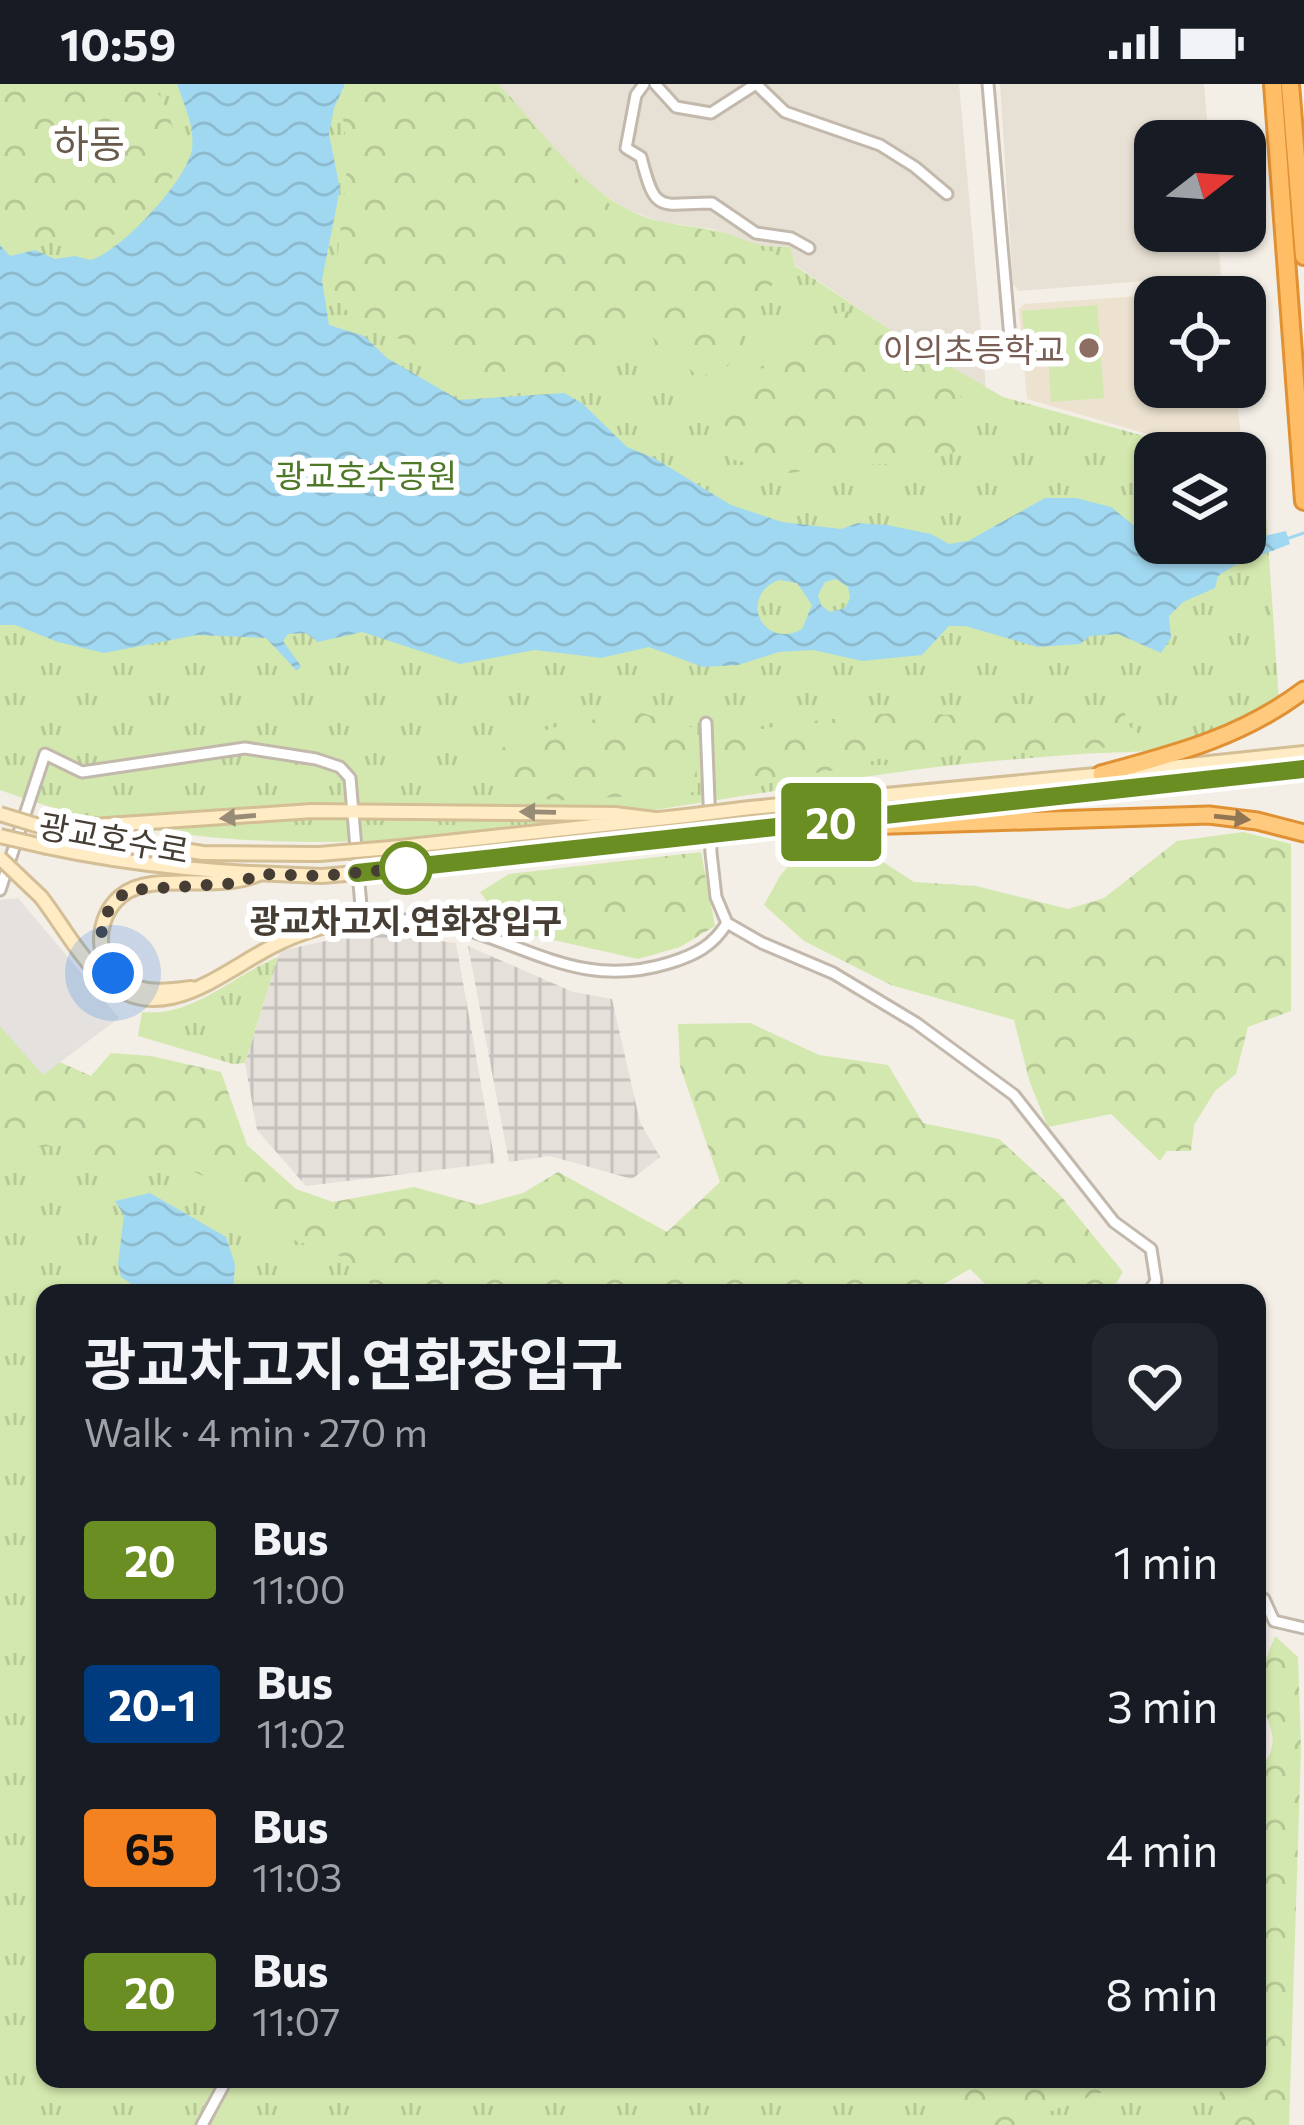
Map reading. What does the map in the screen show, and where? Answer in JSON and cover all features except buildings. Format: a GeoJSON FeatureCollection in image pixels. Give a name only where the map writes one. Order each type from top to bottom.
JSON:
{"type":"FeatureCollection","features":[{"type":"Feature","properties":{"kind":"highway"},"geometry":{"type":"LineString","coordinates":[[1273,84],[1304,501]]}},
{"type":"Feature","properties":{"kind":"highway"},"geometry":{"type":"LineString","coordinates":[[1290,84],[1304,256]]}},
{"type":"Feature","properties":{"kind":"highway"},"geometry":{"type":"LineString","coordinates":[[1101,775],[1241,731],[1304,690]]}},
{"type":"Feature","properties":{"kind":"highway"},"geometry":{"type":"LineString","coordinates":[[760,830],[1158,815],[1257,821],[1304,833]]}},
{"type":"Feature","properties":{"kind":"main road","name":"광교호수로"},"geometry":{"type":"LineString","coordinates":[[0,814],[127,844],[202,853],[319,854],[1304,753]]}},
{"type":"Feature","properties":{"kind":"main road","name":"광교호수로"},"geometry":{"type":"LineString","coordinates":[[0,836],[118,862],[196,872],[322,876],[1304,769]]}},
{"type":"Feature","properties":{"kind":"main road"},"geometry":{"type":"LineString","coordinates":[[49,829],[354,810],[614,814],[655,819]]}},
{"type":"Feature","properties":{"kind":"main road"},"geometry":{"type":"LineString","coordinates":[[0,858],[41,898],[102,978],[125,994],[162,1001],[179,998],[304,932],[362,918]]}},
{"type":"Feature","properties":{"kind":"main road"},"geometry":{"type":"LineString","coordinates":[[198,987],[153,992],[125,983],[113,973],[100,945],[106,913],[129,890],[240,883],[258,874]]}},
{"type":"Feature","properties":{"kind":"street"},"geometry":{"type":"LineString","coordinates":[[644,84],[636,94],[626,148],[640,157],[649,190],[663,204],[680,207],[712,202],[756,233],[791,238],[809,248]]}},
{"type":"Feature","properties":{"kind":"street"},"geometry":{"type":"LineString","coordinates":[[655,84],[676,107],[711,112],[756,84],[784,112],[880,145],[946,194]]}},
{"type":"Feature","properties":{"kind":"street"},"geometry":{"type":"LineString","coordinates":[[988,84],[1010,338]]}},
{"type":"Feature","properties":{"kind":"street"},"geometry":{"type":"LineString","coordinates":[[706,723],[711,853],[716,897],[728,923],[850,983],[916,1023],[1014,1095],[1114,1222],[1150,1249],[1154,1284]]}},
{"type":"Feature","properties":{"kind":"street"},"geometry":{"type":"LineString","coordinates":[[0,890],[45,754],[82,772],[245,748],[316,759],[340,766],[350,778],[362,918],[462,928],[569,968],[608,972],[644,971],[688,957],[716,941],[728,923]]}},
{"type":"Feature","properties":{"kind":"street"},"geometry":{"type":"LineString","coordinates":[[1266,1604],[1274,1621],[1304,1628]]}},
{"type":"Feature","properties":{"kind":"street"},"geometry":{"type":"LineString","coordinates":[[202,2125],[222,2088]]}},
{"type":"Feature","properties":{"kind":"shaded area"},"geometry":{"type":"Polygon","coordinates":[[[498,84],[959,84],[986,388],[795,265],[789,248],[762,248],[714,229],[661,222],[628,210],[582,180],[498,84]]]}},
{"type":"Feature","properties":{"kind":"shaded area"},"geometry":{"type":"Polygon","coordinates":[[[1000,84],[1204,84],[1207,120],[1134,120],[1134,252],[1219,252],[1221,275],[1134,276],[1134,282],[1019,291],[1013,284],[1000,84]]]}},
{"type":"Feature","properties":{"kind":"shaded area","name":"이의초등학교"},"geometry":{"type":"Polygon","coordinates":[[[1134,296],[1134,408],[1238,408],[1240,432],[1140,432],[1027,399],[1019,309],[1024,304],[1134,296]]]}},
{"type":"Feature","properties":{"kind":"shaded area"},"geometry":{"type":"Polygon","coordinates":[[[18,898],[119,1018],[43,1075],[0,1026],[0,900],[18,898]]]}},
{"type":"Feature","properties":{"kind":"shaded area"},"geometry":{"type":"Polygon","coordinates":[[[367,932],[456,943],[495,1163],[306,1186],[257,1130],[245,1063],[280,951],[367,932]]]}},
{"type":"Feature","properties":{"kind":"shaded area"},"geometry":{"type":"Polygon","coordinates":[[[468,946],[573,992],[612,999],[640,1122],[660,1157],[632,1179],[550,1156],[509,1162],[468,946]]]}},
{"type":"Feature","properties":{"kind":"green space","name":"광교호수공원"},"geometry":{"type":"Polygon","coordinates":[[[0,84],[498,84],[571,165],[611,200],[661,222],[790,247],[795,266],[910,343],[1003,397],[1134,433],[1134,564],[1266,564],[1266,513],[1279,702],[1227,730],[1185,745],[922,769],[448,836],[334,842],[221,838],[109,822],[0,790],[0,84]]]}},
{"type":"Feature","properties":{"kind":"green space"},"geometry":{"type":"Polygon","coordinates":[[[0,84],[152,84],[173,129],[172,178],[142,213],[102,240],[73,245],[27,240],[0,220],[0,84]]]}},
{"type":"Feature","properties":{"kind":"green space"},"geometry":{"type":"Polygon","coordinates":[[[352,84],[491,85],[512,100],[578,180],[611,204],[643,217],[774,251],[777,277],[745,327],[728,366],[699,377],[641,327],[621,328],[602,357],[579,371],[470,382],[429,351],[359,321],[334,290],[348,159],[342,110],[352,84]]]}},
{"type":"Feature","properties":{"kind":"green space"},"geometry":{"type":"Polygon","coordinates":[[[1097,305],[1104,398],[1051,402],[1048,356],[1026,357],[1022,311],[1097,305]]]}},
{"type":"Feature","properties":{"kind":"green space"},"geometry":{"type":"Polygon","coordinates":[[[847,311],[914,349],[951,380],[962,400],[964,424],[956,451],[891,464],[790,473],[731,459],[715,413],[721,388],[745,372],[765,368],[798,329],[847,311]]]}},
{"type":"Feature","properties":{"kind":"green space"},"geometry":{"type":"Polygon","coordinates":[[[1011,704],[1108,706],[1124,711],[1129,726],[1143,737],[1136,744],[1115,747],[960,754],[900,765],[882,758],[850,768],[780,778],[738,775],[723,779],[721,755],[726,742],[756,730],[901,712],[949,715],[1011,704]]]}},
{"type":"Feature","properties":{"kind":"green space"},"geometry":{"type":"Polygon","coordinates":[[[635,711],[694,728],[698,792],[552,801],[491,776],[494,751],[552,728],[635,711]]]}},
{"type":"Feature","properties":{"kind":"green space"},"geometry":{"type":"Polygon","coordinates":[[[1243,832],[1291,844],[1291,1011],[1248,1027],[1236,1074],[1215,1091],[1194,1125],[1191,1151],[1167,1151],[1160,1161],[1111,1114],[1048,1127],[1030,1083],[1014,1020],[891,985],[804,941],[764,905],[780,876],[814,835],[854,843],[914,882],[976,886],[1068,909],[1104,898],[1177,841],[1243,832]]]}},
{"type":"Feature","properties":{"kind":"green space"},"geometry":{"type":"Polygon","coordinates":[[[701,852],[715,926],[680,947],[638,959],[509,930],[480,892],[509,874],[701,852]]]}},
{"type":"Feature","properties":{"kind":"green space"},"geometry":{"type":"Polygon","coordinates":[[[278,957],[245,1063],[233,1064],[138,1036],[142,1012],[195,1002],[278,957]]]}},
{"type":"Feature","properties":{"kind":"green space"},"geometry":{"type":"Polygon","coordinates":[[[0,1016],[24,1046],[91,1076],[111,1053],[151,1056],[221,1072],[247,1145],[296,1189],[333,1202],[414,1187],[479,1205],[523,1193],[558,1172],[667,1232],[720,1182],[680,1066],[678,1024],[750,1023],[819,1055],[888,1065],[923,1123],[999,1139],[1060,1195],[1123,1272],[1116,1284],[985,1284],[970,1269],[944,1284],[371,1284],[340,1256],[282,1236],[208,1178],[162,1158],[99,1158],[67,1145],[0,1150],[0,1016]]]}},
{"type":"Feature","properties":{"kind":"green space"},"geometry":{"type":"Polygon","coordinates":[[[0,1055],[220,1151],[377,1284],[36,1284],[36,2088],[1260,2088],[1271,2125],[0,2125],[0,1055]]]}},
{"type":"Feature","properties":{"kind":"green space"},"geometry":{"type":"Polygon","coordinates":[[[1275,1636],[1298,1657],[1301,1748],[1289,2125],[1219,2125],[1220,2088],[1266,2088],[1266,1759],[1272,1737],[1266,1717],[1266,1660],[1275,1636]]]}},
{"type":"Feature","properties":{"kind":"green space"},"geometry":{"type":"Polygon","coordinates":[[[946,2088],[1114,2088],[1013,2125],[956,2125],[946,2088]]]}},
{"type":"Feature","properties":{"kind":"water"},"geometry":{"type":"Polygon","coordinates":[[[177,84],[345,84],[329,134],[340,189],[322,280],[329,325],[364,336],[387,358],[459,400],[564,393],[582,403],[627,447],[731,505],[782,522],[841,529],[858,523],[887,525],[931,534],[949,544],[968,541],[1045,498],[1076,498],[1111,507],[1134,526],[1134,564],[1238,564],[1218,576],[1215,588],[1183,602],[1169,616],[1171,638],[1161,653],[1118,634],[1090,636],[1080,644],[1038,647],[965,626],[949,626],[922,655],[862,661],[813,650],[703,667],[649,647],[601,658],[535,650],[460,664],[362,632],[318,642],[306,633],[288,634],[283,641],[301,666],[297,671],[266,638],[197,635],[104,653],[15,625],[0,625],[0,245],[10,256],[35,250],[55,259],[90,260],[103,255],[166,196],[188,162],[192,133],[177,84]],[[836,579],[825,582],[818,595],[821,605],[830,612],[845,608],[848,587],[836,579]],[[779,580],[759,598],[760,619],[776,633],[802,629],[812,605],[797,583],[779,580]]]}},
{"type":"Feature","properties":{"kind":"water"},"geometry":{"type":"Polygon","coordinates":[[[1286,531],[1290,544],[1266,553],[1266,536],[1286,531]]]}},
{"type":"Feature","properties":{"kind":"water"},"geometry":{"type":"Polygon","coordinates":[[[150,1193],[226,1237],[235,1264],[234,1284],[132,1284],[121,1277],[118,1264],[124,1215],[115,1201],[150,1193]]]}},
{"type":"Feature","properties":{"kind":"waterway"},"geometry":{"type":"LineString","coordinates":[[1289,538],[1304,533]]}},
{"type":"Feature","properties":{"kind":"bus line","name":"20"},"geometry":{"type":"LineString","coordinates":[[357,873],[1304,769]]}},
{"type":"Feature","properties":{"kind":"place","name":"이의초등학교"},"geometry":{"type":"Point","coordinates":[1089,348]}},
{"type":"Feature","properties":{"kind":"place","name":"광교차고지.연화장입구"},"geometry":{"type":"Point","coordinates":[406,868]}},
{"type":"Feature","properties":{"kind":"district","name":"하동"},"geometry":{"type":"Point","coordinates":[89,142]}},
{"type":"Feature","properties":{"kind":"route"},"geometry":{"type":"LineString","coordinates":[[113,973],[100,945],[101,928],[117,898],[129,890],[240,883],[258,874],[322,876],[406,868]]}}]}
